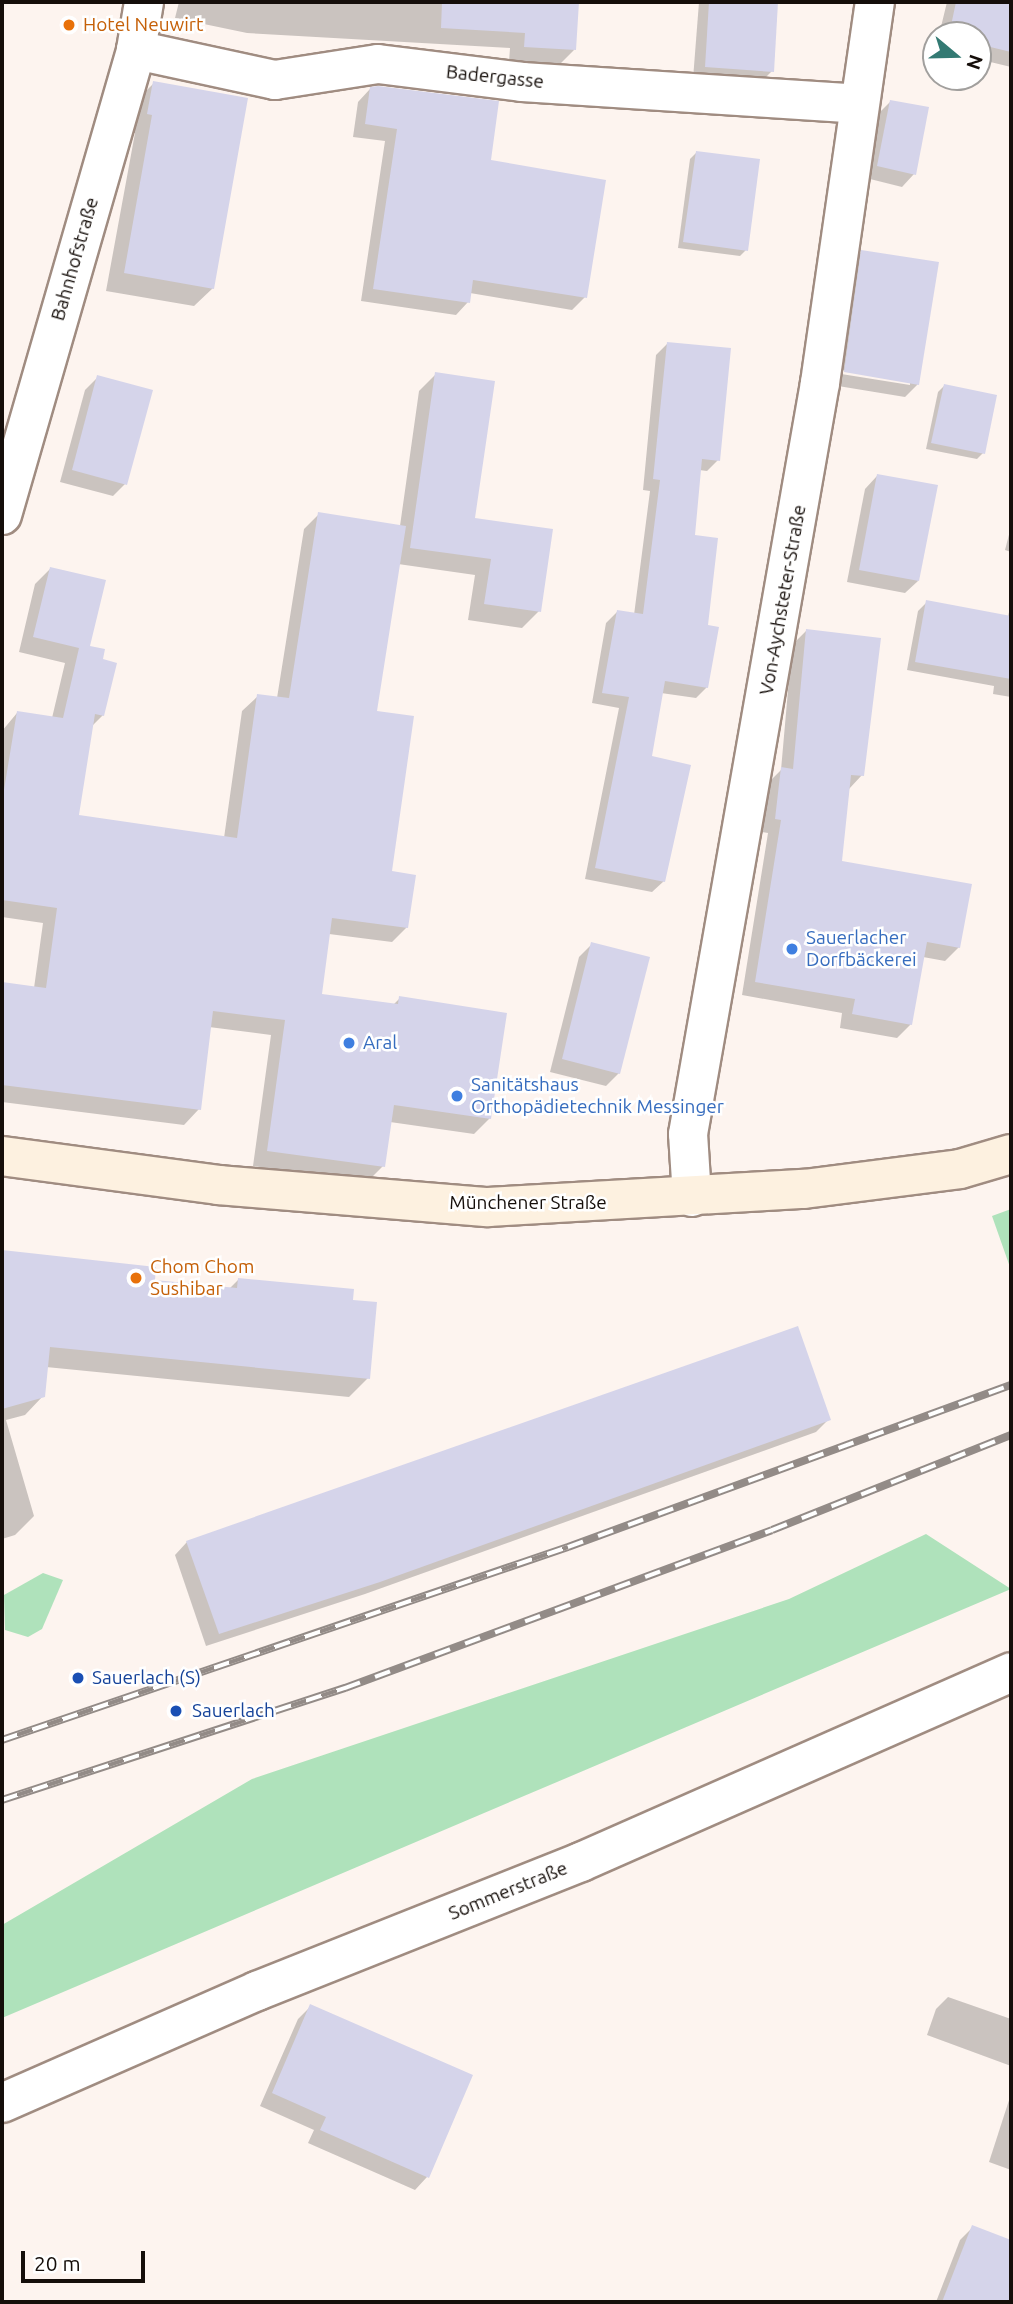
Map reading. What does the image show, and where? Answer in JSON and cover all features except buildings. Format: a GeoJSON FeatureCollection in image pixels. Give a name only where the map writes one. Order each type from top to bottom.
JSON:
{"type":"FeatureCollection","features":[{"type":"Feature","properties":{"kind":"main road","name":"Münchener Straße"},"geometry":{"type":"LineString","coordinates":[[2,1156],[235,1186],[488,1206],[804,1189],[960,1169],[1011,1154]]}},
{"type":"Feature","properties":{"kind":"street","name":"Bahnhofstraße"},"geometry":{"type":"LineString","coordinates":[[2,515],[136,50],[145,2]]}},
{"type":"Feature","properties":{"kind":"street","name":"Von-Aychsteter-Straße"},"geometry":{"type":"LineString","coordinates":[[692,1197],[688,1134],[820,383],[858,104],[876,2]]}},
{"type":"Feature","properties":{"kind":"street","name":"Badergasse"},"geometry":{"type":"LineString","coordinates":[[136,50],[275,80],[378,64],[522,82],[858,104]]}},
{"type":"Feature","properties":{"kind":"street","name":"Sommerstraße"},"geometry":{"type":"LineString","coordinates":[[2,2104],[257,1991],[581,1862],[1011,1672]]}},
{"type":"Feature","properties":{"kind":"green space"},"geometry":{"type":"Polygon","coordinates":[[[1011,1209],[1011,1270],[992,1216],[1011,1209]]]}},
{"type":"Feature","properties":{"kind":"green space"},"geometry":{"type":"Polygon","coordinates":[[[926,1534],[1011,1589],[2,2018],[2,1925],[252,1779],[789,1599],[926,1534]]]}},
{"type":"Feature","properties":{"kind":"green space"},"geometry":{"type":"Polygon","coordinates":[[[43,1573],[63,1580],[42,1629],[28,1637],[5,1630],[4,1595],[43,1573]]]}},
{"type":"Feature","properties":{"kind":"railway"},"geometry":{"type":"LineString","coordinates":[[2,1740],[568,1547],[1011,1385]]}},
{"type":"Feature","properties":{"kind":"railway"},"geometry":{"type":"LineString","coordinates":[[2,1800],[345,1688],[772,1530],[1011,1435]]}},
{"type":"Feature","properties":{"kind":"place","name":"Hotel Neuwirt"},"geometry":{"type":"Point","coordinates":[69,25]}},
{"type":"Feature","properties":{"kind":"place","name":"Sauerlacher Dorfbäckerei"},"geometry":{"type":"Point","coordinates":[792,949]}},
{"type":"Feature","properties":{"kind":"place","name":"Aral"},"geometry":{"type":"Point","coordinates":[349,1043]}},
{"type":"Feature","properties":{"kind":"place","name":"Sanitätshaus Orthopädietechnik Messinger"},"geometry":{"type":"Point","coordinates":[457,1096]}},
{"type":"Feature","properties":{"kind":"place","name":"Chom Chom Sushibar"},"geometry":{"type":"Point","coordinates":[136,1278]}},
{"type":"Feature","properties":{"kind":"place","name":"Sauerlach (S)"},"geometry":{"type":"Point","coordinates":[78,1678]}},
{"type":"Feature","properties":{"kind":"place","name":"Sauerlach"},"geometry":{"type":"Point","coordinates":[176,1711]}}]}
